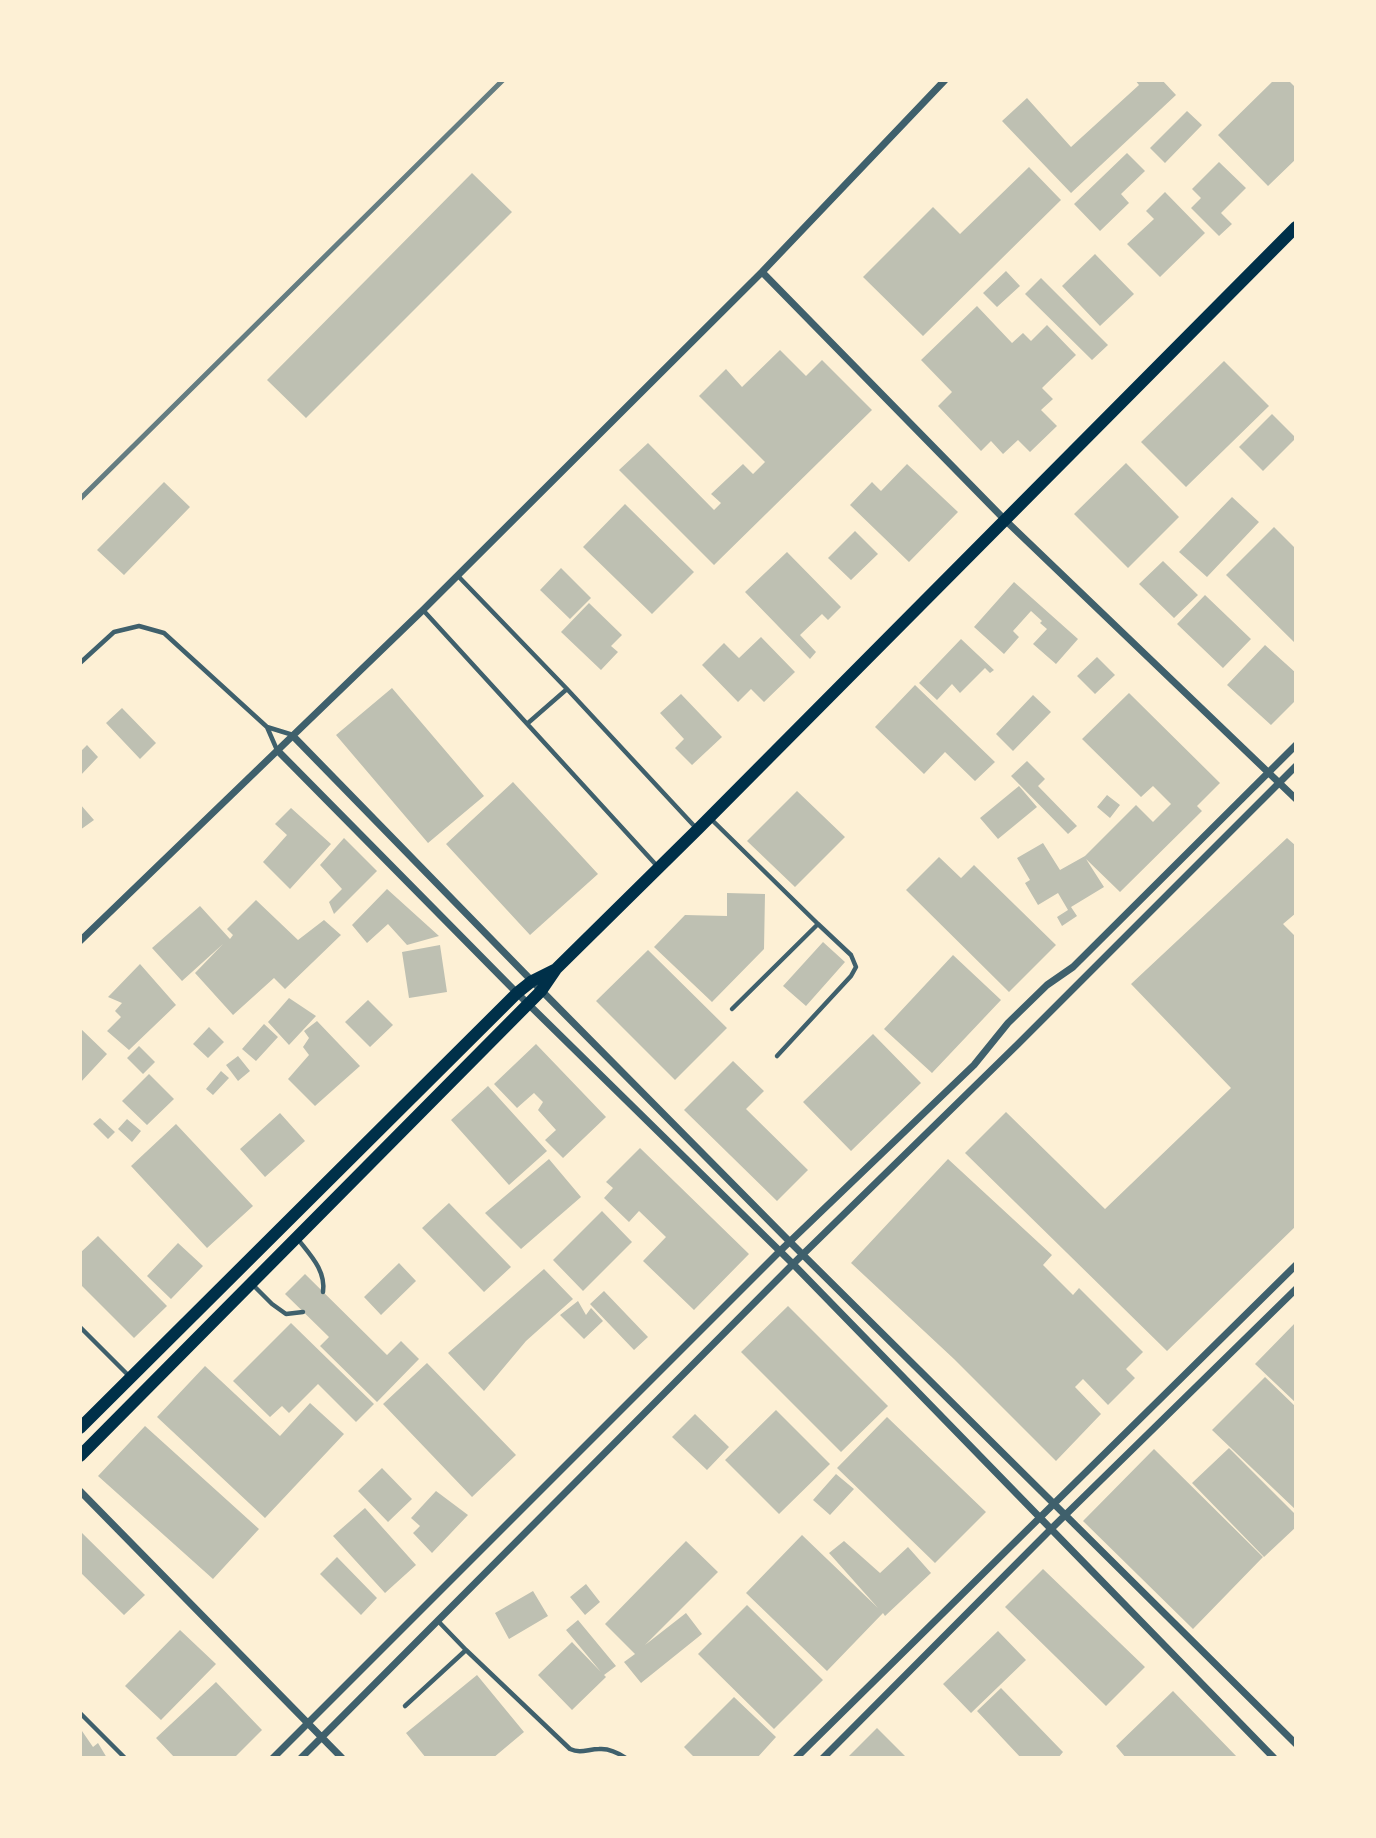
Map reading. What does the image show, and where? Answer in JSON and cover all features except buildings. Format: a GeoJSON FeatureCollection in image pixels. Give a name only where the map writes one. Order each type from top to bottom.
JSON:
{"type":"FeatureCollection","features":[{"type":"Feature","properties":{"kind":"main road"},"geometry":{"type":"LineString","coordinates":[[80,1456],[528,1003],[537,986],[709,818],[1296,227]]}},
{"type":"Feature","properties":{"kind":"main road"},"geometry":{"type":"LineString","coordinates":[[82,1422],[131,1378],[517,993],[537,986]]}},
{"type":"Feature","properties":{"kind":"street"},"geometry":{"type":"LineString","coordinates":[[80,941],[423,610],[762,272],[945,80]]}},
{"type":"Feature","properties":{"kind":"street"},"geometry":{"type":"LineString","coordinates":[[762,272],[1004,519],[1296,799]]}},
{"type":"Feature","properties":{"kind":"street"},"geometry":{"type":"LineString","coordinates":[[293,736],[790,1242],[1296,1744]]}},
{"type":"Feature","properties":{"kind":"street"},"geometry":{"type":"LineString","coordinates":[[273,1758],[780,1251],[974,1065],[1018,1013],[1047,985],[1073,967],[1296,745]]}},
{"type":"Feature","properties":{"kind":"street"},"geometry":{"type":"LineString","coordinates":[[278,751],[517,993],[793,1264],[1274,1758]]}},
{"type":"Feature","properties":{"kind":"street"},"geometry":{"type":"LineString","coordinates":[[301,1758],[793,1264],[1296,766]]}},
{"type":"Feature","properties":{"kind":"street"},"geometry":{"type":"LineString","coordinates":[[796,1758],[1296,1265]]}},
{"type":"Feature","properties":{"kind":"street"},"geometry":{"type":"LineString","coordinates":[[823,1758],[1064,1516],[1296,1289]]}},
{"type":"Feature","properties":{"kind":"street"},"geometry":{"type":"LineString","coordinates":[[80,1491],[342,1758]]}},
{"type":"Feature","properties":{"kind":"lane"},"geometry":{"type":"LineString","coordinates":[[457,575],[698,829]]}},
{"type":"Feature","properties":{"kind":"lane"},"geometry":{"type":"LineString","coordinates":[[423,610],[659,867]]}},
{"type":"Feature","properties":{"kind":"lane"},"geometry":{"type":"LineString","coordinates":[[80,663],[114,632],[139,626],[164,633],[267,727],[278,751]]}},
{"type":"Feature","properties":{"kind":"lane"},"geometry":{"type":"LineString","coordinates":[[528,723],[567,689]]}},
{"type":"Feature","properties":{"kind":"lane"},"geometry":{"type":"LineString","coordinates":[[267,727],[293,736]]}},
{"type":"Feature","properties":{"kind":"lane"},"geometry":{"type":"LineString","coordinates":[[709,818],[851,955],[856,967],[851,976],[777,1056]]}},
{"type":"Feature","properties":{"kind":"lane"},"geometry":{"type":"LineString","coordinates":[[732,1009],[818,924]]}},
{"type":"Feature","properties":{"kind":"lane"},"geometry":{"type":"LineString","coordinates":[[296,1238],[317,1265],[325,1282],[323,1292]]}},
{"type":"Feature","properties":{"kind":"lane"},"geometry":{"type":"LineString","coordinates":[[251,1283],[286,1314],[303,1312]]}},
{"type":"Feature","properties":{"kind":"lane"},"geometry":{"type":"LineString","coordinates":[[80,1327],[131,1378]]}},
{"type":"Feature","properties":{"kind":"lane"},"geometry":{"type":"LineString","coordinates":[[438,1621],[570,1749],[583,1752],[599,1749],[616,1751],[626,1758]]}},
{"type":"Feature","properties":{"kind":"lane"},"geometry":{"type":"LineString","coordinates":[[405,1706],[466,1650]]}},
{"type":"Feature","properties":{"kind":"lane"},"geometry":{"type":"LineString","coordinates":[[80,1713],[125,1758]]}},
{"type":"Feature","properties":{"kind":"railway"},"geometry":{"type":"LineString","coordinates":[[80,499],[503,80]]}}]}
